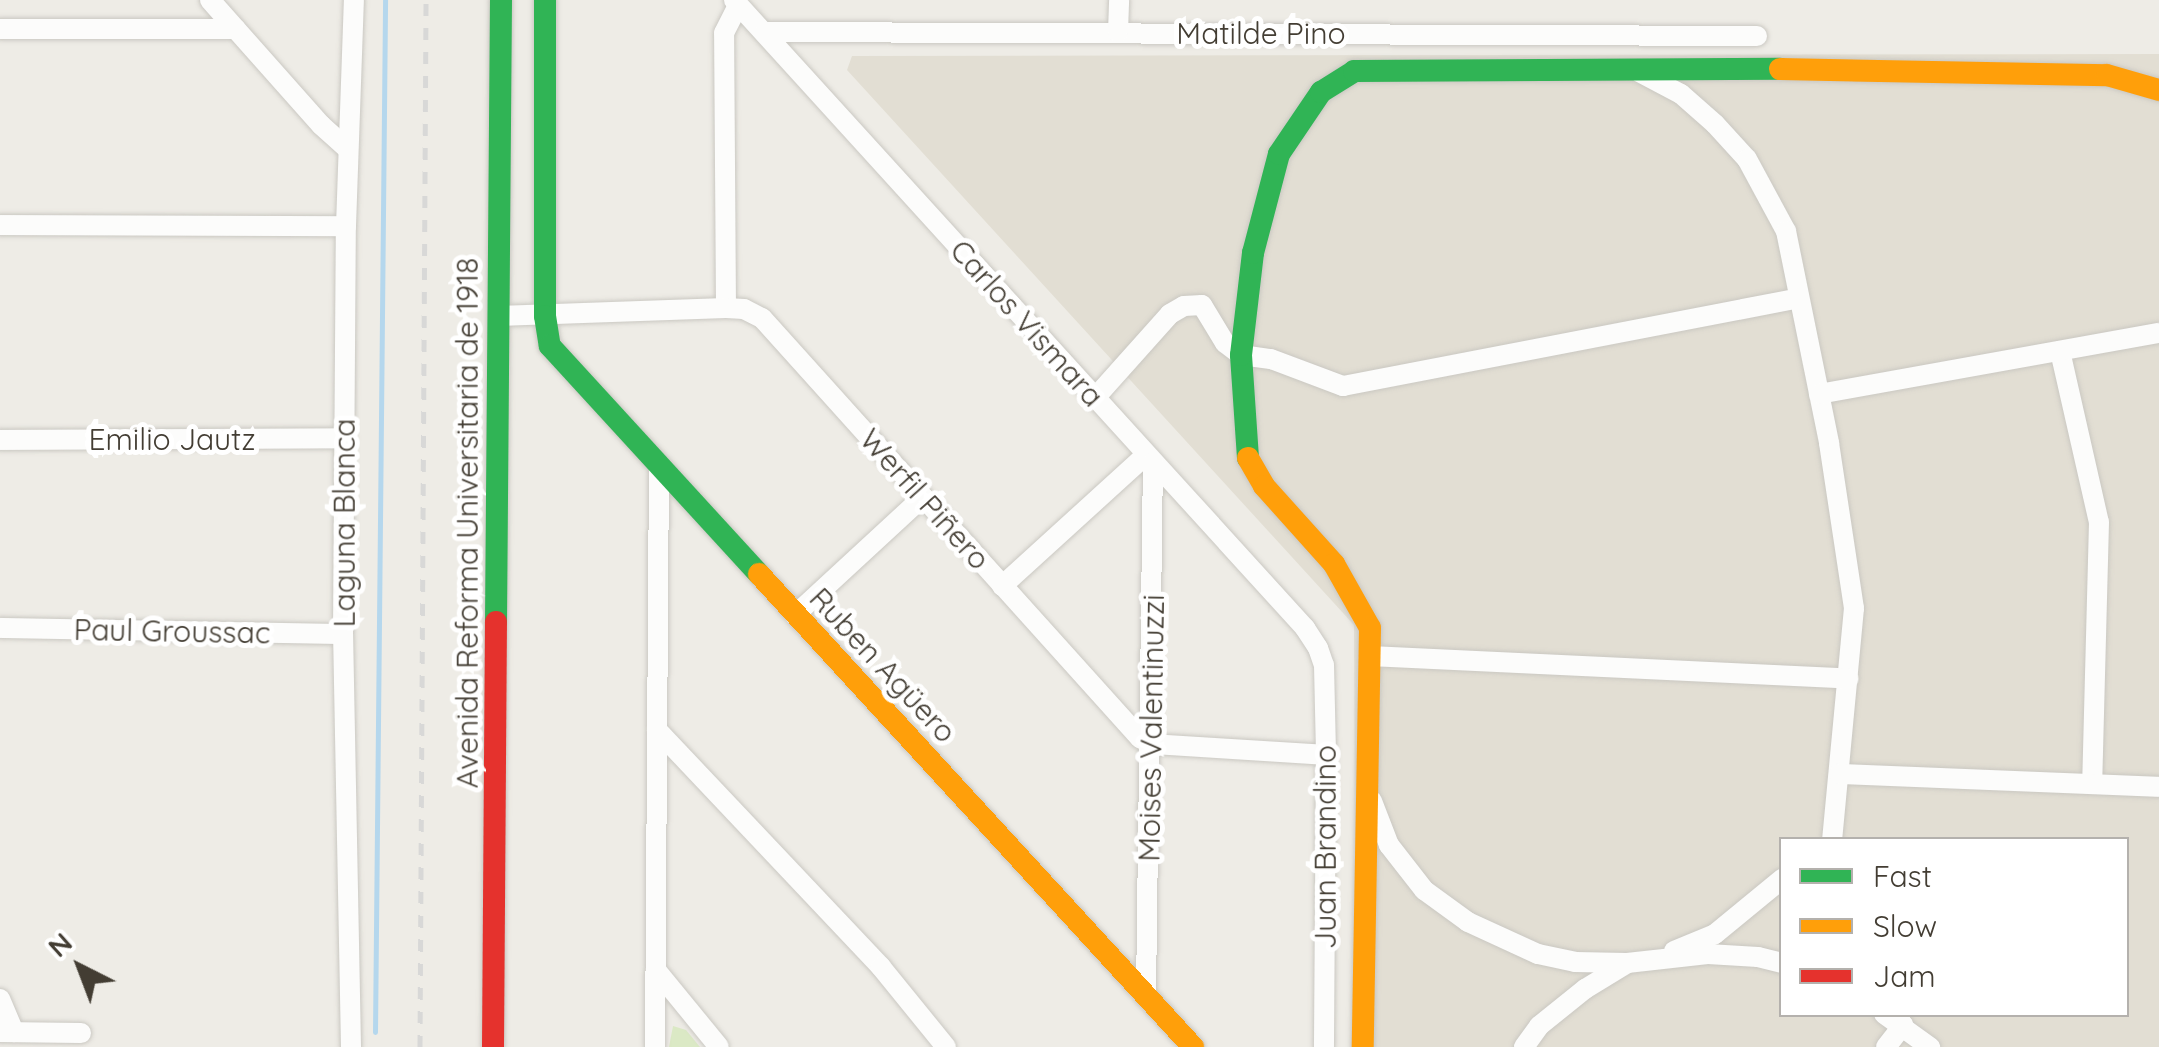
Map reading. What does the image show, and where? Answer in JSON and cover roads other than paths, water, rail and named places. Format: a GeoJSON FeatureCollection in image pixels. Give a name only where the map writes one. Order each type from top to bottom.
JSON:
{"type":"FeatureCollection","features":[{"type":"Feature","properties":{"kind":"street"},"geometry":{"type":"LineString","coordinates":[[210,0],[321,125],[348,148]]}},
{"type":"Feature","properties":{"kind":"street","name":"Laguna Blanca"},"geometry":{"type":"LineString","coordinates":[[351,1047],[344,634],[346,226],[354,0]]}},
{"type":"Feature","properties":{"kind":"street","name":"Avenida Reforma Universitaria de 1918"},"geometry":{"type":"LineString","coordinates":[[493,1047],[501,0]]}},
{"type":"Feature","properties":{"kind":"street"},"geometry":{"type":"LineString","coordinates":[[545,0],[546,316]]}},
{"type":"Feature","properties":{"kind":"street"},"geometry":{"type":"LineString","coordinates":[[1118,32],[1119,0]]}},
{"type":"Feature","properties":{"kind":"street"},"geometry":{"type":"LineString","coordinates":[[726,308],[724,33],[736,2]]}},
{"type":"Feature","properties":{"kind":"street","name":"Carlos Vismara"},"geometry":{"type":"LineString","coordinates":[[736,2],[1306,628],[1318,648]]}},
{"type":"Feature","properties":{"kind":"street"},"geometry":{"type":"LineString","coordinates":[[0,29],[236,29]]}},
{"type":"Feature","properties":{"kind":"street","name":"Matilde Pino"},"geometry":{"type":"LineString","coordinates":[[766,32],[1757,36]]}},
{"type":"Feature","properties":{"kind":"street"},"geometry":{"type":"LineString","coordinates":[[1363,1047],[1370,628],[1355,596],[1248,461],[1244,443],[1241,355],[1253,253],[1279,154],[1322,92],[1354,72],[1630,69],[2107,75],[2159,90]]}},
{"type":"Feature","properties":{"kind":"street"},"geometry":{"type":"LineString","coordinates":[[1630,69],[1681,94],[1747,160],[1786,231],[1850,560],[1854,608],[1832,837]]}},
{"type":"Feature","properties":{"kind":"street"},"geometry":{"type":"LineString","coordinates":[[0,225],[346,226]]}},
{"type":"Feature","properties":{"kind":"street"},"geometry":{"type":"LineString","coordinates":[[1094,398],[1170,314],[1184,306],[1202,305],[1225,342],[1241,355],[1271,359],[1343,386],[1799,298]]}},
{"type":"Feature","properties":{"kind":"street","name":"Werfil Piñero"},"geometry":{"type":"LineString","coordinates":[[498,316],[726,308],[744,309],[762,318],[1140,738],[1152,744]]}},
{"type":"Feature","properties":{"kind":"street","name":"Ruben Agüero"},"geometry":{"type":"LineString","coordinates":[[546,316],[550,346],[1193,1047]]}},
{"type":"Feature","properties":{"kind":"street"},"geometry":{"type":"LineString","coordinates":[[1819,394],[2159,332]]}},
{"type":"Feature","properties":{"kind":"street"},"geometry":{"type":"LineString","coordinates":[[2060,350],[2099,522],[2092,784]]}},
{"type":"Feature","properties":{"kind":"street","name":"Emilio Jautz"},"geometry":{"type":"LineString","coordinates":[[0,440],[345,438]]}},
{"type":"Feature","properties":{"kind":"street"},"geometry":{"type":"LineString","coordinates":[[1002,586],[1150,459]]}},
{"type":"Feature","properties":{"kind":"street","name":"Moises Valentinuzzi"},"geometry":{"type":"LineString","coordinates":[[1146,994],[1152,744],[1150,459]]}},
{"type":"Feature","properties":{"kind":"street"},"geometry":{"type":"LineString","coordinates":[[655,1047],[659,466]]}},
{"type":"Feature","properties":{"kind":"street"},"geometry":{"type":"LineString","coordinates":[[795,615],[923,497]]}},
{"type":"Feature","properties":{"kind":"street","name":"Paul Groussac"},"geometry":{"type":"LineString","coordinates":[[0,628],[344,634]]}},
{"type":"Feature","properties":{"kind":"street","name":"Juan Brandino"},"geometry":{"type":"LineString","coordinates":[[1318,648],[1324,665],[1326,755],[1324,1047]]}},
{"type":"Feature","properties":{"kind":"street"},"geometry":{"type":"LineString","coordinates":[[1369,656],[1848,679]]}},
{"type":"Feature","properties":{"kind":"street"},"geometry":{"type":"LineString","coordinates":[[657,730],[881,968],[946,1047]]}},
{"type":"Feature","properties":{"kind":"street"},"geometry":{"type":"LineString","coordinates":[[1152,744],[1326,755]]}},
{"type":"Feature","properties":{"kind":"street"},"geometry":{"type":"LineString","coordinates":[[1839,774],[2159,787]]}},
{"type":"Feature","properties":{"kind":"street"},"geometry":{"type":"LineString","coordinates":[[1367,790],[1388,845],[1424,890],[1468,922],[1538,954],[1575,962],[1627,963],[1708,954],[1758,956],[1779,963]]}},
{"type":"Feature","properties":{"kind":"street"},"geometry":{"type":"LineString","coordinates":[[1816,837],[1834,805]]}},
{"type":"Feature","properties":{"kind":"street"},"geometry":{"type":"LineString","coordinates":[[1654,960],[1715,934],[1779,881]]}},
{"type":"Feature","properties":{"kind":"street"},"geometry":{"type":"LineString","coordinates":[[1524,1047],[1539,1026],[1585,989],[1627,963]]}},
{"type":"Feature","properties":{"kind":"street"},"geometry":{"type":"LineString","coordinates":[[656,970],[719,1047]]}},
{"type":"Feature","properties":{"kind":"street"},"geometry":{"type":"LineString","coordinates":[[0,999],[7,1032],[82,1033]]}},
{"type":"Feature","properties":{"kind":"street"},"geometry":{"type":"LineString","coordinates":[[1886,1047],[1894,1018],[1930,1047]]}},
{"type":"Feature","properties":{"kind":"waterway"},"geometry":{"type":"LineString","coordinates":[[375,1032],[385,0]]}},
{"type":"Feature","properties":{"kind":"railway"},"geometry":{"type":"LineString","coordinates":[[420,1047],[426,0]]}}]}
